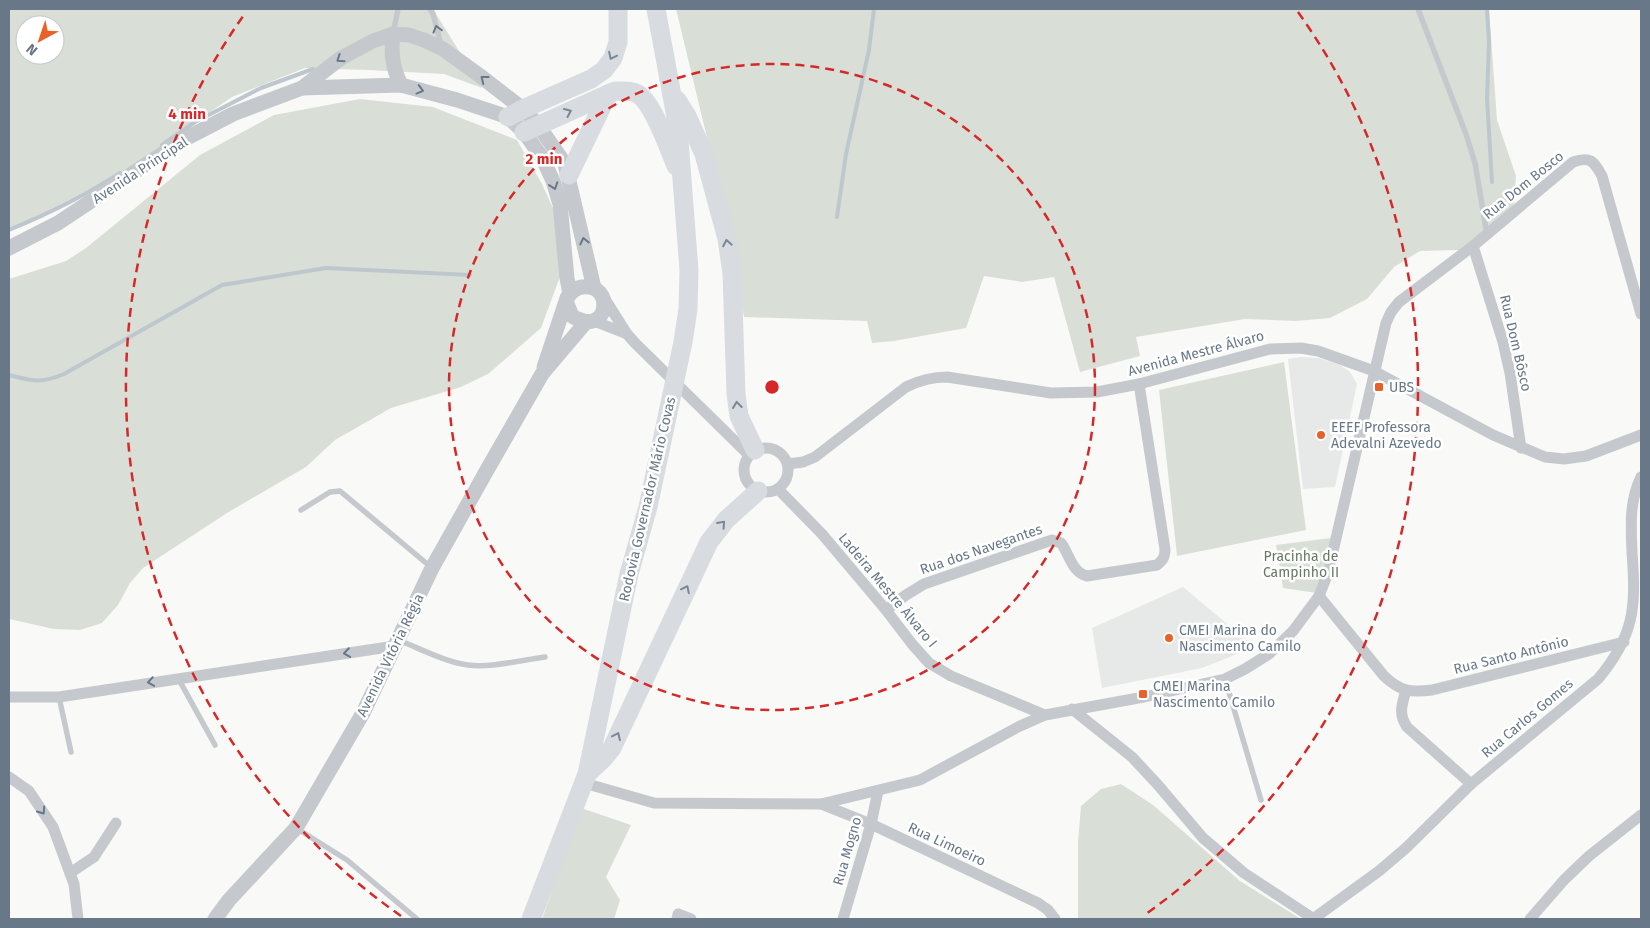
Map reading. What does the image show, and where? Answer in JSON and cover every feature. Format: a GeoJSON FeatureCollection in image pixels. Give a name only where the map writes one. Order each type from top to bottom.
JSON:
{"type":"FeatureCollection","features":[{"type":"Feature","properties":{"kind":"main road"},"geometry":{"type":"LineString","coordinates":[[515,113],[591,79],[604,70],[613,58],[618,42],[618,9]]}},
{"type":"Feature","properties":{"kind":"main road","name":"Rodovia Governador Mário Covas"},"geometry":{"type":"LineString","coordinates":[[531,919],[586,778],[629,574],[648,508],[683,342],[688,309],[689,270],[683,180],[672,91],[656,9]]}},
{"type":"Feature","properties":{"kind":"main road"},"geometry":{"type":"LineString","coordinates":[[531,129],[615,91],[628,91],[640,95],[651,108],[683,180]]}},
{"type":"Feature","properties":{"kind":"main road"},"geometry":{"type":"LineString","coordinates":[[672,91],[688,116],[704,154],[727,239],[732,273],[736,394],[739,416],[751,452]]}},
{"type":"Feature","properties":{"kind":"main road"},"geometry":{"type":"LineString","coordinates":[[568,174],[608,94]]}},
{"type":"Feature","properties":{"kind":"main road"},"geometry":{"type":"LineString","coordinates":[[586,778],[612,748],[709,542],[726,520],[758,491]]}},
{"type":"Feature","properties":{"kind":"street","name":"Avenida Principal"},"geometry":{"type":"LineString","coordinates":[[9,248],[58,223],[207,126],[302,88],[341,58],[373,41],[393,34],[409,35],[443,49],[479,75],[515,113]]}},
{"type":"Feature","properties":{"kind":"street"},"geometry":{"type":"LineString","coordinates":[[393,34],[391,51],[393,65],[401,85]]}},
{"type":"Feature","properties":{"kind":"street","name":"Avenida Principal"},"geometry":{"type":"LineString","coordinates":[[302,88],[401,85],[515,113]]}},
{"type":"Feature","properties":{"kind":"street"},"geometry":{"type":"LineString","coordinates":[[515,113],[560,154],[568,174],[598,291],[605,309],[601,316],[590,322]]}},
{"type":"Feature","properties":{"kind":"street"},"geometry":{"type":"LineString","coordinates":[[531,129],[542,159],[553,181],[560,204],[568,297],[572,316],[627,334]]}},
{"type":"Feature","properties":{"kind":"street","name":"Rua Dom Bosco"},"geometry":{"type":"LineString","coordinates":[[822,804],[920,780],[1045,715],[1144,698],[1226,678],[1269,654],[1293,631],[1319,596],[1328,573],[1370,387],[1386,323],[1391,312],[1399,302],[1473,246],[1573,162],[1582,159],[1589,160],[1596,165],[1602,176],[1640,301]]}},
{"type":"Feature","properties":{"kind":"street","name":"Rua Dom Bôsco"},"geometry":{"type":"LineString","coordinates":[[1473,246],[1493,308],[1508,366],[1521,448]]}},
{"type":"Feature","properties":{"kind":"street"},"geometry":{"type":"LineString","coordinates":[[568,297],[576,288],[585,286],[598,291],[635,343],[724,431],[751,452]]}},
{"type":"Feature","properties":{"kind":"street","name":"Avenida Vitória Régia"},"geometry":{"type":"LineString","coordinates":[[215,919],[229,900],[296,828],[363,713],[432,568],[542,374],[568,297]]}},
{"type":"Feature","properties":{"kind":"street"},"geometry":{"type":"LineString","coordinates":[[1640,301],[1641,314]]}},
{"type":"Feature","properties":{"kind":"street","name":"Avenida Vitória Régia"},"geometry":{"type":"LineString","coordinates":[[542,374],[590,322]]}},
{"type":"Feature","properties":{"kind":"street","name":"Avenida Mestre Álvaro"},"geometry":{"type":"LineString","coordinates":[[788,464],[803,462],[815,457],[906,387],[933,377],[947,377],[1058,393],[1097,392],[1139,384],[1270,349],[1288,347],[1318,351],[1374,371],[1493,435],[1546,458],[1564,459],[1586,456],[1641,435]]}},
{"type":"Feature","properties":{"kind":"street","name":"Rua dos Navegantes"},"geometry":{"type":"LineString","coordinates":[[886,610],[924,584],[1052,540],[1061,543],[1076,570],[1082,575],[1087,576],[1157,565],[1163,560],[1166,549],[1139,384]]}},
{"type":"Feature","properties":{"kind":"street"},"geometry":{"type":"LineString","coordinates":[[766,447],[779,451],[788,464],[787,477],[784,484],[778,489],[766,492],[758,491],[749,485],[743,473],[743,466],[751,452],[766,447]]}},
{"type":"Feature","properties":{"kind":"street","name":"Rua Carlos Gomes"},"geometry":{"type":"LineString","coordinates":[[1313,919],[1379,871],[1406,848],[1471,784],[1598,679],[1612,663],[1624,642],[1631,620],[1634,601],[1630,524],[1631,506],[1641,477]]}},
{"type":"Feature","properties":{"kind":"street","name":"Ladeira Mestre Álvaro I"},"geometry":{"type":"LineString","coordinates":[[778,489],[822,534],[929,663],[951,676],[1045,715]]}},
{"type":"Feature","properties":{"kind":"street"},"geometry":{"type":"LineString","coordinates":[[1319,596],[1384,676],[1394,686],[1406,690],[1401,709],[1401,719],[1406,728],[1471,784]]}},
{"type":"Feature","properties":{"kind":"street","name":"Rua Santo Antônio"},"geometry":{"type":"LineString","coordinates":[[1406,690],[1418,692],[1432,690],[1624,642]]}},
{"type":"Feature","properties":{"kind":"street"},"geometry":{"type":"LineString","coordinates":[[9,697],[59,697],[396,643]]}},
{"type":"Feature","properties":{"kind":"street"},"geometry":{"type":"LineString","coordinates":[[1072,709],[1132,757],[1203,838],[1244,873],[1313,919]]}},
{"type":"Feature","properties":{"kind":"street"},"geometry":{"type":"LineString","coordinates":[[9,776],[29,791],[53,827],[74,884],[78,919]]}},
{"type":"Feature","properties":{"kind":"street"},"geometry":{"type":"LineString","coordinates":[[586,778],[654,803],[822,804]]}},
{"type":"Feature","properties":{"kind":"street","name":"Rua Mogno"},"geometry":{"type":"LineString","coordinates":[[843,919],[871,824],[878,791]]}},
{"type":"Feature","properties":{"kind":"street","name":"Rua Limoeiro"},"geometry":{"type":"LineString","coordinates":[[822,804],[871,824],[1038,903],[1048,910],[1055,919]]}},
{"type":"Feature","properties":{"kind":"street"},"geometry":{"type":"LineString","coordinates":[[1530,919],[1564,880],[1612,837],[1641,816]]}},
{"type":"Feature","properties":{"kind":"street"},"geometry":{"type":"LineString","coordinates":[[70,873],[94,857],[116,823]]}},
{"type":"Feature","properties":{"kind":"street"},"geometry":{"type":"LineString","coordinates":[[678,917],[691,919]]}},
{"type":"Feature","properties":{"kind":"lane"},"geometry":{"type":"LineString","coordinates":[[393,34],[398,9]]}},
{"type":"Feature","properties":{"kind":"lane"},"geometry":{"type":"LineString","coordinates":[[430,9],[443,49]]}},
{"type":"Feature","properties":{"kind":"lane"},"geometry":{"type":"LineString","coordinates":[[1418,9],[1466,134],[1475,163],[1487,234]]}},
{"type":"Feature","properties":{"kind":"lane"},"geometry":{"type":"LineString","coordinates":[[301,510],[330,492],[340,491],[432,568]]}},
{"type":"Feature","properties":{"kind":"lane"},"geometry":{"type":"LineString","coordinates":[[396,643],[468,666],[482,666],[545,657]]}},
{"type":"Feature","properties":{"kind":"lane"},"geometry":{"type":"LineString","coordinates":[[178,678],[215,745]]}},
{"type":"Feature","properties":{"kind":"lane"},"geometry":{"type":"LineString","coordinates":[[1226,678],[1261,800]]}},
{"type":"Feature","properties":{"kind":"lane"},"geometry":{"type":"LineString","coordinates":[[59,697],[72,752]]}},
{"type":"Feature","properties":{"kind":"lane"},"geometry":{"type":"LineString","coordinates":[[296,828],[347,860],[417,919]]}},
{"type":"Feature","properties":{"kind":"shaded area","name":"EEEF Professora Adevalni Azevedo"},"geometry":{"type":"Polygon","coordinates":[[[1301,357],[1319,358],[1340,365],[1350,372],[1357,384],[1335,487],[1303,489],[1288,359],[1301,357]]]}},
{"type":"Feature","properties":{"kind":"shaded area","name":"CMEI Marina do Nascimento Camilo"},"geometry":{"type":"Polygon","coordinates":[[[1183,587],[1255,647],[1202,668],[1102,688],[1092,628],[1183,587]]]}},
{"type":"Feature","properties":{"kind":"green space"},"geometry":{"type":"Polygon","coordinates":[[[9,9],[433,9],[482,88],[444,74],[305,68],[232,97],[121,173],[9,231],[9,9]]]}},
{"type":"Feature","properties":{"kind":"green space"},"geometry":{"type":"Polygon","coordinates":[[[676,9],[1489,9],[1497,120],[1516,176],[1514,203],[1509,214],[1459,250],[1420,251],[1394,267],[1367,299],[1330,318],[1296,321],[1245,319],[1136,337],[1140,356],[1080,372],[1054,277],[1022,282],[984,276],[966,328],[894,341],[872,343],[867,321],[744,317],[728,225],[676,9]]]}},
{"type":"Feature","properties":{"kind":"green space"},"geometry":{"type":"Polygon","coordinates":[[[360,99],[433,107],[517,140],[542,184],[557,217],[561,274],[541,328],[488,374],[461,387],[391,408],[335,440],[306,467],[227,513],[143,568],[130,583],[118,605],[102,623],[80,630],[54,629],[9,619],[9,279],[66,261],[86,248],[200,155],[274,115],[360,99]]]}},
{"type":"Feature","properties":{"kind":"green space"},"geometry":{"type":"Polygon","coordinates":[[[1284,362],[1306,530],[1177,556],[1159,390],[1284,362]]]}},
{"type":"Feature","properties":{"kind":"green space","name":"Pracinha de Campinho II"},"geometry":{"type":"Polygon","coordinates":[[[1331,538],[1317,593],[1283,588],[1276,545],[1331,538]]]}},
{"type":"Feature","properties":{"kind":"green space"},"geometry":{"type":"Polygon","coordinates":[[[1121,784],[1153,805],[1240,881],[1301,919],[1078,919],[1078,842],[1081,806],[1101,789],[1121,784]]]}},
{"type":"Feature","properties":{"kind":"green space"},"geometry":{"type":"Polygon","coordinates":[[[581,808],[631,825],[606,877],[620,900],[614,919],[542,919],[581,808]]]}},
{"type":"Feature","properties":{"kind":"waterway"},"geometry":{"type":"LineString","coordinates":[[837,217],[846,154],[869,50],[874,9]]}},
{"type":"Feature","properties":{"kind":"waterway"},"geometry":{"type":"LineString","coordinates":[[1487,9],[1489,42],[1487,98],[1492,182]]}},
{"type":"Feature","properties":{"kind":"waterway"},"geometry":{"type":"LineString","coordinates":[[162,145],[195,122],[261,88],[313,69]]}},
{"type":"Feature","properties":{"kind":"waterway"},"geometry":{"type":"LineString","coordinates":[[9,230],[66,204],[120,173]]}},
{"type":"Feature","properties":{"kind":"waterway"},"geometry":{"type":"LineString","coordinates":[[9,375],[24,379],[42,380],[64,374],[222,285],[326,268],[470,275]]}},
{"type":"Feature","properties":{"kind":"place","name":"UBS"},"geometry":{"type":"Point","coordinates":[1379,387]}},
{"type":"Feature","properties":{"kind":"place","name":"EEEF Professora Adevalni Azevedo"},"geometry":{"type":"Point","coordinates":[1321,435]}},
{"type":"Feature","properties":{"kind":"place","name":"CMEI Marina do Nascimento Camilo"},"geometry":{"type":"Point","coordinates":[1169,638]}},
{"type":"Feature","properties":{"kind":"place","name":"CMEI Marina Nascimento Camilo"},"geometry":{"type":"Point","coordinates":[1143,694]}}]}
